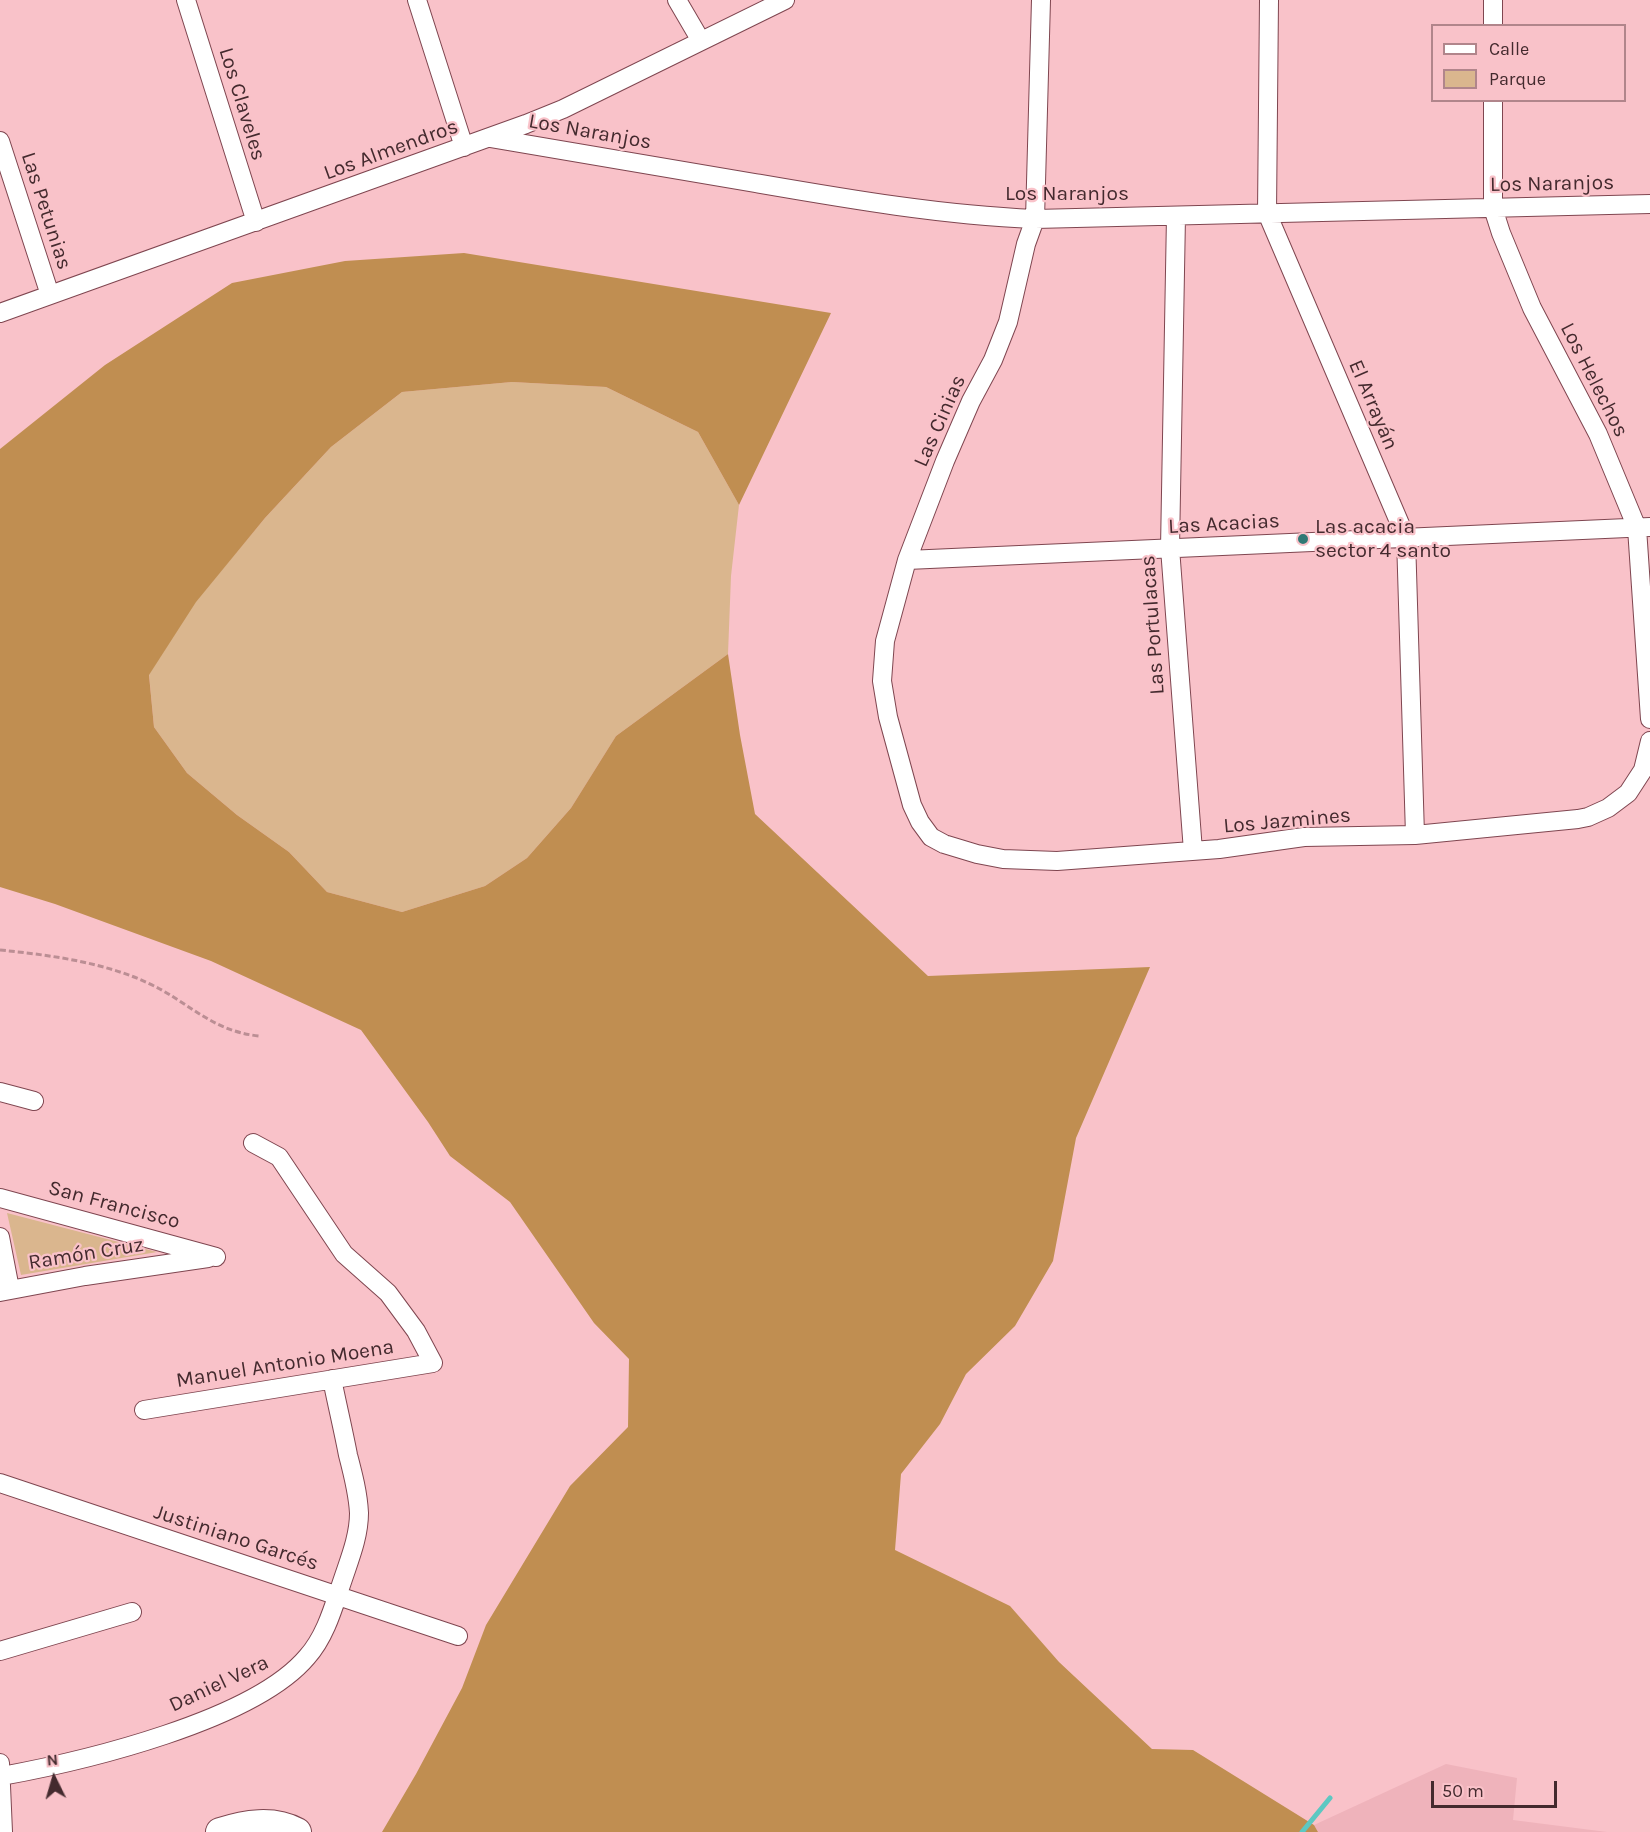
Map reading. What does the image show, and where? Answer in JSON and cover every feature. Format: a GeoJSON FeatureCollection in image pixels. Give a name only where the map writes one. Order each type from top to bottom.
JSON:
{"type":"FeatureCollection","features":[{"type":"Feature","properties":{"kind":"main road"},"geometry":{"type":"LineString","coordinates":[[220,1832],[257,1824],[281,1826],[297,1832]]}},
{"type":"Feature","properties":{"kind":"street","name":"Los Claveles"},"geometry":{"type":"LineString","coordinates":[[186,0],[256,222]]}},
{"type":"Feature","properties":{"kind":"street"},"geometry":{"type":"LineString","coordinates":[[417,0],[464,147]]}},
{"type":"Feature","properties":{"kind":"street"},"geometry":{"type":"LineString","coordinates":[[677,0],[701,41]]}},
{"type":"Feature","properties":{"kind":"street","name":"Los Almendros"},"geometry":{"type":"LineString","coordinates":[[0,313],[490,138],[563,109],[784,0]]}},
{"type":"Feature","properties":{"kind":"street","name":"Las Cinias"},"geometry":{"type":"LineString","coordinates":[[944,844],[931,837],[925,830],[916,814],[907,788],[884,700],[882,681],[885,641],[907,560],[957,431],[1003,335],[1035,219],[1041,0]]}},
{"type":"Feature","properties":{"kind":"street","name":"El Arrayán"},"geometry":{"type":"LineString","coordinates":[[1269,0],[1267,213],[1406,538],[1415,835]]}},
{"type":"Feature","properties":{"kind":"street"},"geometry":{"type":"LineString","coordinates":[[1493,0],[1493,24]]}},
{"type":"Feature","properties":{"kind":"street","name":"Los Helechos"},"geometry":{"type":"LineString","coordinates":[[1493,102],[1493,208],[1521,283],[1643,527],[1650,719]]}},
{"type":"Feature","properties":{"kind":"street","name":"Los Naranjos"},"geometry":{"type":"LineString","coordinates":[[490,138],[875,204],[943,213],[1035,219],[1650,204]]}},
{"type":"Feature","properties":{"kind":"street","name":"Las Petunias"},"geometry":{"type":"LineString","coordinates":[[0,141],[50,296]]}},
{"type":"Feature","properties":{"kind":"street","name":"Las Portulacas"},"geometry":{"type":"LineString","coordinates":[[1176,216],[1170,548],[1193,851]]}},
{"type":"Feature","properties":{"kind":"street","name":"Las Acacias"},"geometry":{"type":"LineString","coordinates":[[907,560],[1643,527]]}},
{"type":"Feature","properties":{"kind":"street","name":"Los Jazmines"},"geometry":{"type":"LineString","coordinates":[[944,844],[984,856],[1030,861],[1076,860],[1245,847],[1304,837],[1415,835],[1578,819],[1608,808],[1628,793],[1642,770],[1650,741]]}},
{"type":"Feature","properties":{"kind":"street"},"geometry":{"type":"LineString","coordinates":[[0,1092],[34,1101]]}},
{"type":"Feature","properties":{"kind":"street","name":"Manuel Antonio Moena"},"geometry":{"type":"LineString","coordinates":[[144,1410],[432,1363],[416,1331],[388,1293],[344,1254],[279,1157],[253,1143]]}},
{"type":"Feature","properties":{"kind":"street","name":"San Francisco"},"geometry":{"type":"LineString","coordinates":[[0,1198],[216,1257]]}},
{"type":"Feature","properties":{"kind":"street"},"geometry":{"type":"LineString","coordinates":[[0,1237],[5,1291]]}},
{"type":"Feature","properties":{"kind":"street","name":"Ramón Cruz"},"geometry":{"type":"LineString","coordinates":[[5,1291],[85,1276],[216,1257]]}},
{"type":"Feature","properties":{"kind":"street","name":"Daniel Vera"},"geometry":{"type":"LineString","coordinates":[[1,1770],[71,1762],[153,1738],[214,1716],[272,1687],[297,1668],[315,1648],[338,1596],[355,1543],[359,1515],[355,1483],[332,1379]]}},
{"type":"Feature","properties":{"kind":"street","name":"Justiniano Garcés"},"geometry":{"type":"LineString","coordinates":[[0,1483],[459,1636]]}},
{"type":"Feature","properties":{"kind":"street"},"geometry":{"type":"LineString","coordinates":[[0,1651],[132,1612]]}},
{"type":"Feature","properties":{"kind":"street"},"geometry":{"type":"LineString","coordinates":[[1,1770],[3,1832]]}},
{"type":"Feature","properties":{"kind":"path"},"geometry":{"type":"LineString","coordinates":[[0,950],[52,957],[126,974],[166,993],[220,1027],[259,1036]]}},
{"type":"Feature","properties":{"kind":"shaded area"},"geometry":{"type":"Polygon","coordinates":[[[464,253],[831,313],[739,505],[698,432],[606,387],[512,382],[402,392],[331,447],[265,518],[196,602],[149,675],[154,727],[187,773],[237,815],[289,852],[327,892],[402,912],[485,886],[527,858],[571,808],[616,736],[728,654],[755,814],[928,976],[1150,967],[1076,1138],[1053,1261],[1015,1326],[966,1374],[940,1424],[901,1474],[895,1550],[1010,1606],[1059,1662],[1152,1749],[1193,1750],[1314,1825],[1318,1832],[382,1832],[462,1688],[486,1625],[570,1486],[628,1427],[629,1359],[594,1323],[510,1202],[450,1156],[361,1030],[211,961],[55,904],[0,887],[0,449],[105,365],[232,283],[345,261],[464,253]]]}},
{"type":"Feature","properties":{"kind":"shaded area"},"geometry":{"type":"Polygon","coordinates":[[[1446,1764],[1517,1778],[1513,1820],[1607,1832],[1318,1832],[1314,1825],[1446,1764]]]}},
{"type":"Feature","properties":{"kind":"green space"},"geometry":{"type":"Polygon","coordinates":[[[512,382],[606,387],[698,432],[739,505],[731,576],[728,654],[616,736],[571,808],[527,858],[485,886],[402,912],[327,892],[289,852],[237,815],[187,773],[154,727],[149,674],[195,602],[265,518],[331,447],[402,392],[512,382]]]}},
{"type":"Feature","properties":{"kind":"green space"},"geometry":{"type":"Polygon","coordinates":[[[7,1213],[157,1252],[21,1275],[7,1213]]]}},
{"type":"Feature","properties":{"kind":"waterway"},"geometry":{"type":"LineString","coordinates":[[1302,1832],[1330,1798]]}},
{"type":"Feature","properties":{"kind":"place","name":"Las acacia sector 4 santo"},"geometry":{"type":"Point","coordinates":[1303,539]}}]}
